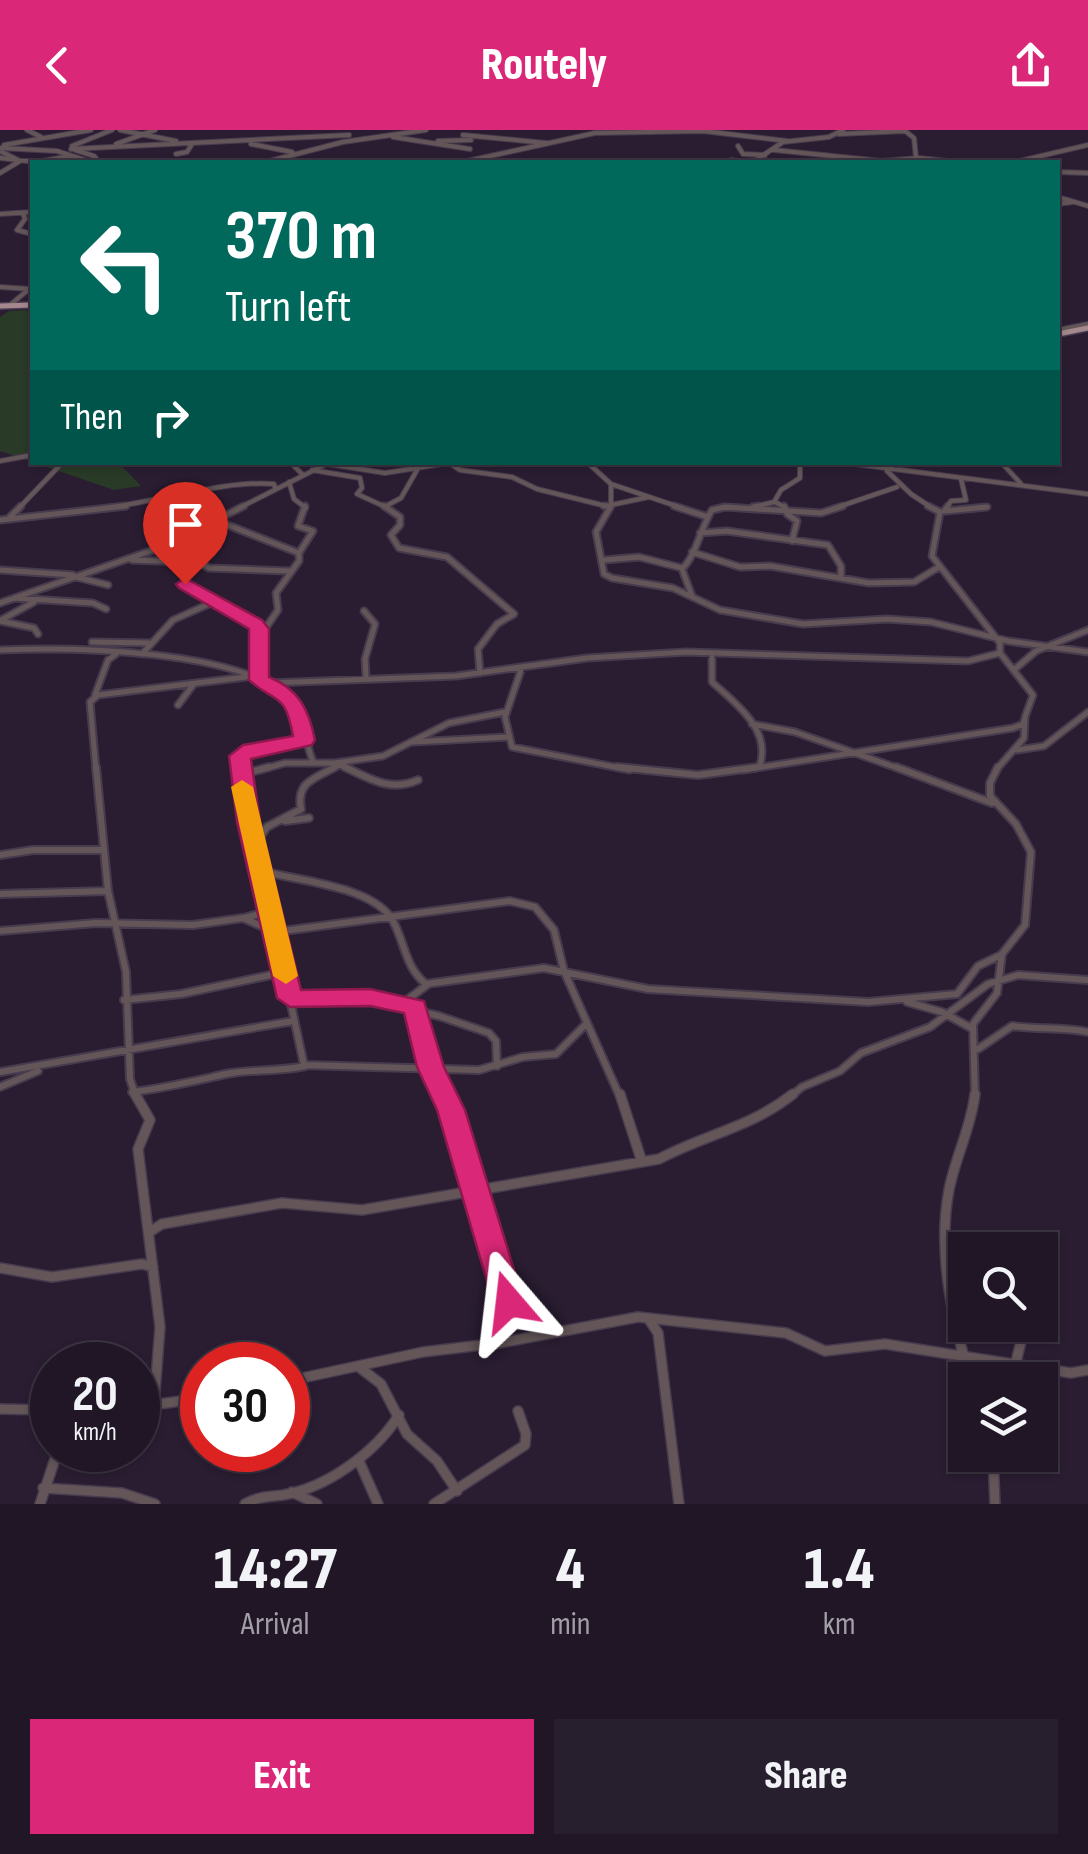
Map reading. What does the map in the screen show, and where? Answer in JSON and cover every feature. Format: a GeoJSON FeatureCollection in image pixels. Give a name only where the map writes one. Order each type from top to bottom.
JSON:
{"type":"FeatureCollection","features":[{"type":"Feature","properties":{"kind":"main road"},"geometry":{"type":"LineString","coordinates":[[0,306],[30,305]]}},
{"type":"Feature","properties":{"kind":"main road"},"geometry":{"type":"LineString","coordinates":[[1060,332],[1088,326]]}},
{"type":"Feature","properties":{"kind":"street"},"geometry":{"type":"LineString","coordinates":[[27,130],[42,138]]}},
{"type":"Feature","properties":{"kind":"street"},"geometry":{"type":"LineString","coordinates":[[0,152],[42,138],[91,130]]}},
{"type":"Feature","properties":{"kind":"street"},"geometry":{"type":"LineString","coordinates":[[0,152],[57,151],[112,130]]}},
{"type":"Feature","properties":{"kind":"street"},"geometry":{"type":"LineString","coordinates":[[120,130],[192,144]]}},
{"type":"Feature","properties":{"kind":"street"},"geometry":{"type":"LineString","coordinates":[[110,147],[155,130]]}},
{"type":"Feature","properties":{"kind":"street"},"geometry":{"type":"LineString","coordinates":[[342,130],[350,138]]}},
{"type":"Feature","properties":{"kind":"street"},"geometry":{"type":"LineString","coordinates":[[69,148],[240,143],[294,135],[350,138],[426,130]]}},
{"type":"Feature","properties":{"kind":"street"},"geometry":{"type":"LineString","coordinates":[[583,135],[588,130]]}},
{"type":"Feature","properties":{"kind":"street"},"geometry":{"type":"LineString","coordinates":[[673,130],[686,132]]}},
{"type":"Feature","properties":{"kind":"street"},"geometry":{"type":"LineString","coordinates":[[837,134],[843,130]]}},
{"type":"Feature","properties":{"kind":"street"},"geometry":{"type":"LineString","coordinates":[[473,160],[583,135],[731,132],[788,141],[905,130],[914,138],[918,158]]}},
{"type":"Feature","properties":{"kind":"street"},"geometry":{"type":"LineString","coordinates":[[619,134],[636,137]]}},
{"type":"Feature","properties":{"kind":"street"},"geometry":{"type":"LineString","coordinates":[[384,136],[470,149]]}},
{"type":"Feature","properties":{"kind":"street"},"geometry":{"type":"LineString","coordinates":[[272,160],[350,138]]}},
{"type":"Feature","properties":{"kind":"street"},"geometry":{"type":"LineString","coordinates":[[464,138],[477,154],[473,160]]}},
{"type":"Feature","properties":{"kind":"street"},"geometry":{"type":"LineString","coordinates":[[427,142],[486,138],[550,144]]}},
{"type":"Feature","properties":{"kind":"street"},"geometry":{"type":"LineString","coordinates":[[757,160],[788,141]]}},
{"type":"Feature","properties":{"kind":"street"},"geometry":{"type":"LineString","coordinates":[[240,143],[308,152]]}},
{"type":"Feature","properties":{"kind":"street"},"geometry":{"type":"LineString","coordinates":[[176,154],[186,152],[192,144]]}},
{"type":"Feature","properties":{"kind":"street"},"geometry":{"type":"LineString","coordinates":[[1024,160],[1088,145]]}},
{"type":"Feature","properties":{"kind":"street"},"geometry":{"type":"LineString","coordinates":[[738,146],[743,153],[766,156]]}},
{"type":"Feature","properties":{"kind":"street"},"geometry":{"type":"LineString","coordinates":[[69,148],[97,160]]}},
{"type":"Feature","properties":{"kind":"street"},"geometry":{"type":"LineString","coordinates":[[774,150],[872,160]]}},
{"type":"Feature","properties":{"kind":"street"},"geometry":{"type":"LineString","coordinates":[[57,151],[85,160]]}},
{"type":"Feature","properties":{"kind":"street"},"geometry":{"type":"LineString","coordinates":[[0,152],[20,160]]}},
{"type":"Feature","properties":{"kind":"street"},"geometry":{"type":"LineString","coordinates":[[0,152],[30,161]]}},
{"type":"Feature","properties":{"kind":"street"},"geometry":{"type":"LineString","coordinates":[[279,158],[288,152]]}},
{"type":"Feature","properties":{"kind":"street"},"geometry":{"type":"LineString","coordinates":[[52,160],[72,156]]}},
{"type":"Feature","properties":{"kind":"street"},"geometry":{"type":"LineString","coordinates":[[0,173],[20,160]]}},
{"type":"Feature","properties":{"kind":"street"},"geometry":{"type":"LineString","coordinates":[[894,160],[937,160]]}},
{"type":"Feature","properties":{"kind":"street"},"geometry":{"type":"LineString","coordinates":[[1060,172],[1088,171]]}},
{"type":"Feature","properties":{"kind":"street"},"geometry":{"type":"LineString","coordinates":[[1060,198],[1088,206]]}},
{"type":"Feature","properties":{"kind":"street"},"geometry":{"type":"LineString","coordinates":[[1060,204],[1073,202]]}},
{"type":"Feature","properties":{"kind":"street"},"geometry":{"type":"LineString","coordinates":[[0,214],[30,212]]}},
{"type":"Feature","properties":{"kind":"street"},"geometry":{"type":"LineString","coordinates":[[23,213],[18,230],[30,233]]}},
{"type":"Feature","properties":{"kind":"street"},"geometry":{"type":"LineString","coordinates":[[0,287],[30,288]]}},
{"type":"Feature","properties":{"kind":"street"},"geometry":{"type":"LineString","coordinates":[[10,306],[30,289]]}},
{"type":"Feature","properties":{"kind":"street"},"geometry":{"type":"LineString","coordinates":[[0,458],[30,454]]}},
{"type":"Feature","properties":{"kind":"street"},"geometry":{"type":"LineString","coordinates":[[4,520],[60,465]]}},
{"type":"Feature","properties":{"kind":"street"},"geometry":{"type":"LineString","coordinates":[[293,465],[304,475]]}},
{"type":"Feature","properties":{"kind":"street"},"geometry":{"type":"LineString","coordinates":[[0,603],[168,545],[324,465]]}},
{"type":"Feature","properties":{"kind":"street"},"geometry":{"type":"LineString","coordinates":[[340,465],[385,473],[438,465]]}},
{"type":"Feature","properties":{"kind":"street"},"geometry":{"type":"LineString","coordinates":[[452,465],[463,471],[512,477],[577,501],[612,506],[649,498]]}},
{"type":"Feature","properties":{"kind":"street"},"geometry":{"type":"LineString","coordinates":[[590,465],[610,484],[708,518]]}},
{"type":"Feature","properties":{"kind":"street"},"geometry":{"type":"LineString","coordinates":[[775,502],[781,490],[800,478],[800,465]]}},
{"type":"Feature","properties":{"kind":"street"},"geometry":{"type":"LineString","coordinates":[[855,465],[1088,494]]}},
{"type":"Feature","properties":{"kind":"street"},"geometry":{"type":"LineString","coordinates":[[887,471],[894,465]]}},
{"type":"Feature","properties":{"kind":"street"},"geometry":{"type":"LineString","coordinates":[[1004,465],[1023,486]]}},
{"type":"Feature","properties":{"kind":"street"},"geometry":{"type":"LineString","coordinates":[[384,506],[400,498],[418,469]]}},
{"type":"Feature","properties":{"kind":"street"},"geometry":{"type":"LineString","coordinates":[[312,470],[360,478],[362,488],[356,493],[400,517],[400,525],[391,535],[399,548],[449,558],[514,610],[481,644],[476,654],[480,673]]}},
{"type":"Feature","properties":{"kind":"street"},"geometry":{"type":"LineString","coordinates":[[887,471],[897,487],[921,505],[942,511],[988,507]]}},
{"type":"Feature","properties":{"kind":"street"},"geometry":{"type":"LineString","coordinates":[[961,479],[966,500],[951,502],[942,511],[931,554],[1002,647],[1000,653]]}},
{"type":"Feature","properties":{"kind":"street"},"geometry":{"type":"LineString","coordinates":[[980,490],[981,481]]}},
{"type":"Feature","properties":{"kind":"street"},"geometry":{"type":"LineString","coordinates":[[4,520],[92,506],[150,503],[250,482],[275,485],[273,491]]}},
{"type":"Feature","properties":{"kind":"street"},"geometry":{"type":"LineString","coordinates":[[259,629],[267,626],[278,610],[275,595],[299,562],[299,554],[313,530],[298,526],[307,506],[294,499],[290,482]]}},
{"type":"Feature","properties":{"kind":"street"},"geometry":{"type":"LineString","coordinates":[[610,484],[612,506],[596,530],[604,574],[612,578],[664,586],[720,610],[803,624],[906,620],[958,626],[993,637],[1088,652]]}},
{"type":"Feature","properties":{"kind":"street"},"geometry":{"type":"LineString","coordinates":[[682,568],[691,560],[701,525],[717,508],[787,514],[831,512],[897,487]]}},
{"type":"Feature","properties":{"kind":"street"},"geometry":{"type":"LineString","coordinates":[[744,509],[775,502],[785,506],[798,526],[791,542]]}},
{"type":"Feature","properties":{"kind":"street"},"geometry":{"type":"LineString","coordinates":[[214,520],[299,554]]}},
{"type":"Feature","properties":{"kind":"street"},"geometry":{"type":"LineString","coordinates":[[700,533],[727,531],[830,546],[841,566],[841,577]]}},
{"type":"Feature","properties":{"kind":"street"},"geometry":{"type":"LineString","coordinates":[[168,545],[182,558],[185,584],[212,603],[250,620],[259,629],[259,680]]}},
{"type":"Feature","properties":{"kind":"street"},"geometry":{"type":"LineString","coordinates":[[692,552],[739,567],[760,565],[868,583],[908,583],[938,567]]}},
{"type":"Feature","properties":{"kind":"street"},"geometry":{"type":"LineString","coordinates":[[604,560],[639,557],[682,568]]}},
{"type":"Feature","properties":{"kind":"street"},"geometry":{"type":"LineString","coordinates":[[126,560],[182,558],[234,572],[289,571]]}},
{"type":"Feature","properties":{"kind":"street"},"geometry":{"type":"LineString","coordinates":[[682,568],[692,596]]}},
{"type":"Feature","properties":{"kind":"street"},"geometry":{"type":"LineString","coordinates":[[1,571],[75,576],[108,586]]}},
{"type":"Feature","properties":{"kind":"street"},"geometry":{"type":"LineString","coordinates":[[13,598],[93,604],[106,609]]}},
{"type":"Feature","properties":{"kind":"street"},"geometry":{"type":"LineString","coordinates":[[0,621],[35,601]]}},
{"type":"Feature","properties":{"kind":"street"},"geometry":{"type":"LineString","coordinates":[[142,654],[174,619],[212,603]]}},
{"type":"Feature","properties":{"kind":"street"},"geometry":{"type":"LineString","coordinates":[[364,611],[375,624],[375,633],[362,658],[366,677]]}},
{"type":"Feature","properties":{"kind":"street"},"geometry":{"type":"LineString","coordinates":[[0,621],[28,626],[38,634]]}},
{"type":"Feature","properties":{"kind":"street"},"geometry":{"type":"LineString","coordinates":[[1015,669],[1022,660],[1046,647],[1088,630]]}},
{"type":"Feature","properties":{"kind":"street"},"geometry":{"type":"LineString","coordinates":[[92,642],[150,642]]}},
{"type":"Feature","properties":{"kind":"street"},"geometry":{"type":"LineString","coordinates":[[0,650],[44,648],[142,654],[269,683],[480,673],[610,656],[711,654],[968,661],[1000,653]]}},
{"type":"Feature","properties":{"kind":"street"},"geometry":{"type":"LineString","coordinates":[[119,652],[108,660],[90,702],[90,720],[102,796],[108,892],[126,972],[124,1000],[132,1092],[150,1120],[138,1150],[150,1230],[159,1342]]}},
{"type":"Feature","properties":{"kind":"street"},"geometry":{"type":"LineString","coordinates":[[992,804],[989,787],[994,771],[1002,758],[1023,744],[1023,726],[1033,694],[1000,653]]}},
{"type":"Feature","properties":{"kind":"street"},"geometry":{"type":"LineString","coordinates":[[711,654],[712,684],[732,698],[752,724],[764,753],[760,765]]}},
{"type":"Feature","properties":{"kind":"street"},"geometry":{"type":"LineString","coordinates":[[522,668],[510,688],[504,712],[507,737],[515,750],[637,771],[698,774],[1023,726]]}},
{"type":"Feature","properties":{"kind":"street"},"geometry":{"type":"LineString","coordinates":[[95,696],[246,677]]}},
{"type":"Feature","properties":{"kind":"street"},"geometry":{"type":"LineString","coordinates":[[269,683],[298,707],[314,763]]}},
{"type":"Feature","properties":{"kind":"street"},"geometry":{"type":"LineString","coordinates":[[178,705],[194,684]]}},
{"type":"Feature","properties":{"kind":"street"},"geometry":{"type":"LineString","coordinates":[[240,775],[285,763],[338,764],[386,755],[454,721],[504,712]]}},
{"type":"Feature","properties":{"kind":"street"},"geometry":{"type":"LineString","coordinates":[[1014,751],[1044,746],[1088,712]]}},
{"type":"Feature","properties":{"kind":"street"},"geometry":{"type":"LineString","coordinates":[[403,1003],[428,984],[544,968],[630,988],[901,1001],[956,994],[978,966],[1002,954],[1022,930],[1030,894],[1027,866],[1031,852],[1016,824],[992,804],[854,751],[795,732],[752,724]]}},
{"type":"Feature","properties":{"kind":"street"},"geometry":{"type":"LineString","coordinates":[[412,742],[507,737]]}},
{"type":"Feature","properties":{"kind":"street"},"geometry":{"type":"LineString","coordinates":[[305,740],[245,752],[240,756],[240,775],[306,1066]]}},
{"type":"Feature","properties":{"kind":"street"},"geometry":{"type":"LineString","coordinates":[[338,764],[380,784],[404,786],[418,780]]}},
{"type":"Feature","properties":{"kind":"street"},"geometry":{"type":"LineString","coordinates":[[256,843],[267,827],[301,809],[298,794],[302,785],[338,764]]}},
{"type":"Feature","properties":{"kind":"street"},"geometry":{"type":"LineString","coordinates":[[279,822],[309,818]]}},
{"type":"Feature","properties":{"kind":"street"},"geometry":{"type":"LineString","coordinates":[[0,855],[33,850],[103,850]]}},
{"type":"Feature","properties":{"kind":"street"},"geometry":{"type":"LineString","coordinates":[[262,871],[356,892],[378,902],[390,914],[412,971],[428,984]]}},
{"type":"Feature","properties":{"kind":"street"},"geometry":{"type":"LineString","coordinates":[[0,894],[36,890],[108,892]]}},
{"type":"Feature","properties":{"kind":"street"},"geometry":{"type":"LineString","coordinates":[[242,918],[257,921],[275,932],[510,901],[532,905],[554,930],[564,971],[614,1080],[642,1162]]}},
{"type":"Feature","properties":{"kind":"street"},"geometry":{"type":"LineString","coordinates":[[0,931],[116,923],[193,925],[270,911]]}},
{"type":"Feature","properties":{"kind":"street"},"geometry":{"type":"LineString","coordinates":[[965,1362],[945,1237],[949,1225],[949,1188],[971,1114],[977,1049],[975,1020],[998,993],[1002,954]]}},
{"type":"Feature","properties":{"kind":"street"},"geometry":{"type":"LineString","coordinates":[[124,1000],[285,972]]}},
{"type":"Feature","properties":{"kind":"street"},"geometry":{"type":"LineString","coordinates":[[150,1230],[162,1224],[282,1203],[362,1210],[666,1157],[690,1143],[764,1117],[802,1088],[840,1071],[865,1051],[930,1027],[974,992],[999,980],[1018,975],[1088,980]]}},
{"type":"Feature","properties":{"kind":"street"},"geometry":{"type":"LineString","coordinates":[[290,998],[362,997],[403,1003],[488,1034],[496,1041],[497,1066]]}},
{"type":"Feature","properties":{"kind":"street"},"geometry":{"type":"LineString","coordinates":[[901,1001],[974,1030]]}},
{"type":"Feature","properties":{"kind":"street"},"geometry":{"type":"LineString","coordinates":[[415,1007],[430,1067],[451,1110],[509,1302],[508,1329],[499,1343]]}},
{"type":"Feature","properties":{"kind":"street"},"geometry":{"type":"LineString","coordinates":[[0,1072],[48,1067],[293,1022]]}},
{"type":"Feature","properties":{"kind":"street"},"geometry":{"type":"LineString","coordinates":[[132,1092],[190,1084],[229,1073],[270,1073],[306,1066],[470,1071],[523,1057],[556,1054],[587,1023]]}},
{"type":"Feature","properties":{"kind":"street"},"geometry":{"type":"LineString","coordinates":[[977,1049],[1012,1026],[1040,1030],[1065,1026],[1088,1032]]}},
{"type":"Feature","properties":{"kind":"street"},"geometry":{"type":"LineString","coordinates":[[2,1087],[48,1067]]}},
{"type":"Feature","properties":{"kind":"street"},"geometry":{"type":"LineString","coordinates":[[0,1268],[12,1274],[50,1277],[142,1264],[153,1267]]}},
{"type":"Feature","properties":{"kind":"street"},"geometry":{"type":"LineString","coordinates":[[647,1318],[658,1333],[679,1504]]}},
{"type":"Feature","properties":{"kind":"street"},"geometry":{"type":"LineString","coordinates":[[310,1377],[423,1352],[647,1318],[786,1332],[825,1352],[884,1344],[1016,1362],[1021,1342]]}},
{"type":"Feature","properties":{"kind":"street"},"geometry":{"type":"LineString","coordinates":[[658,1333],[667,1320]]}},
{"type":"Feature","properties":{"kind":"street"},"geometry":{"type":"LineString","coordinates":[[508,1329],[518,1340]]}},
{"type":"Feature","properties":{"kind":"street"},"geometry":{"type":"LineString","coordinates":[[359,1367],[381,1384],[407,1434],[436,1461],[457,1491]]}},
{"type":"Feature","properties":{"kind":"street"},"geometry":{"type":"LineString","coordinates":[[1058,1371],[1071,1374],[1088,1370]]}},
{"type":"Feature","properties":{"kind":"street"},"geometry":{"type":"LineString","coordinates":[[0,1409],[30,1410]]}},
{"type":"Feature","properties":{"kind":"street"},"geometry":{"type":"LineString","coordinates":[[434,1504],[525,1445],[526,1434],[518,1411]]}},
{"type":"Feature","properties":{"kind":"street"},"geometry":{"type":"LineString","coordinates":[[245,1504],[262,1495],[291,1492],[341,1473],[359,1461],[399,1415]]}},
{"type":"Feature","properties":{"kind":"street"},"geometry":{"type":"LineString","coordinates":[[359,1461],[378,1504]]}},
{"type":"Feature","properties":{"kind":"street"},"geometry":{"type":"LineString","coordinates":[[40,1504],[50,1472]]}},
{"type":"Feature","properties":{"kind":"street"},"geometry":{"type":"LineString","coordinates":[[994,1472],[995,1504]]}},
{"type":"Feature","properties":{"kind":"street"},"geometry":{"type":"LineString","coordinates":[[44,1488],[122,1493],[154,1504]]}},
{"type":"Feature","properties":{"kind":"street"},"geometry":{"type":"LineString","coordinates":[[291,1492],[317,1504]]}},
{"type":"Feature","properties":{"kind":"green space"},"geometry":{"type":"Polygon","coordinates":[[[30,310],[30,461],[0,451],[0,317],[9,311],[30,310]]]}},
{"type":"Feature","properties":{"kind":"green space"},"geometry":{"type":"Polygon","coordinates":[[[41,465],[121,465],[141,486],[114,490],[41,465]]]}},
{"type":"Feature","properties":{"kind":"slow traffic"},"geometry":{"type":"LineString","coordinates":[[242,787],[286,976]]}},
{"type":"Feature","properties":{"kind":"route"},"geometry":{"type":"LineString","coordinates":[[185,584],[212,603],[255,624],[259,629],[259,680],[279,688],[299,711],[305,740],[250,750],[240,756],[249,822],[290,998],[370,997],[415,1007],[430,1067],[451,1110],[509,1302]]}}]}
